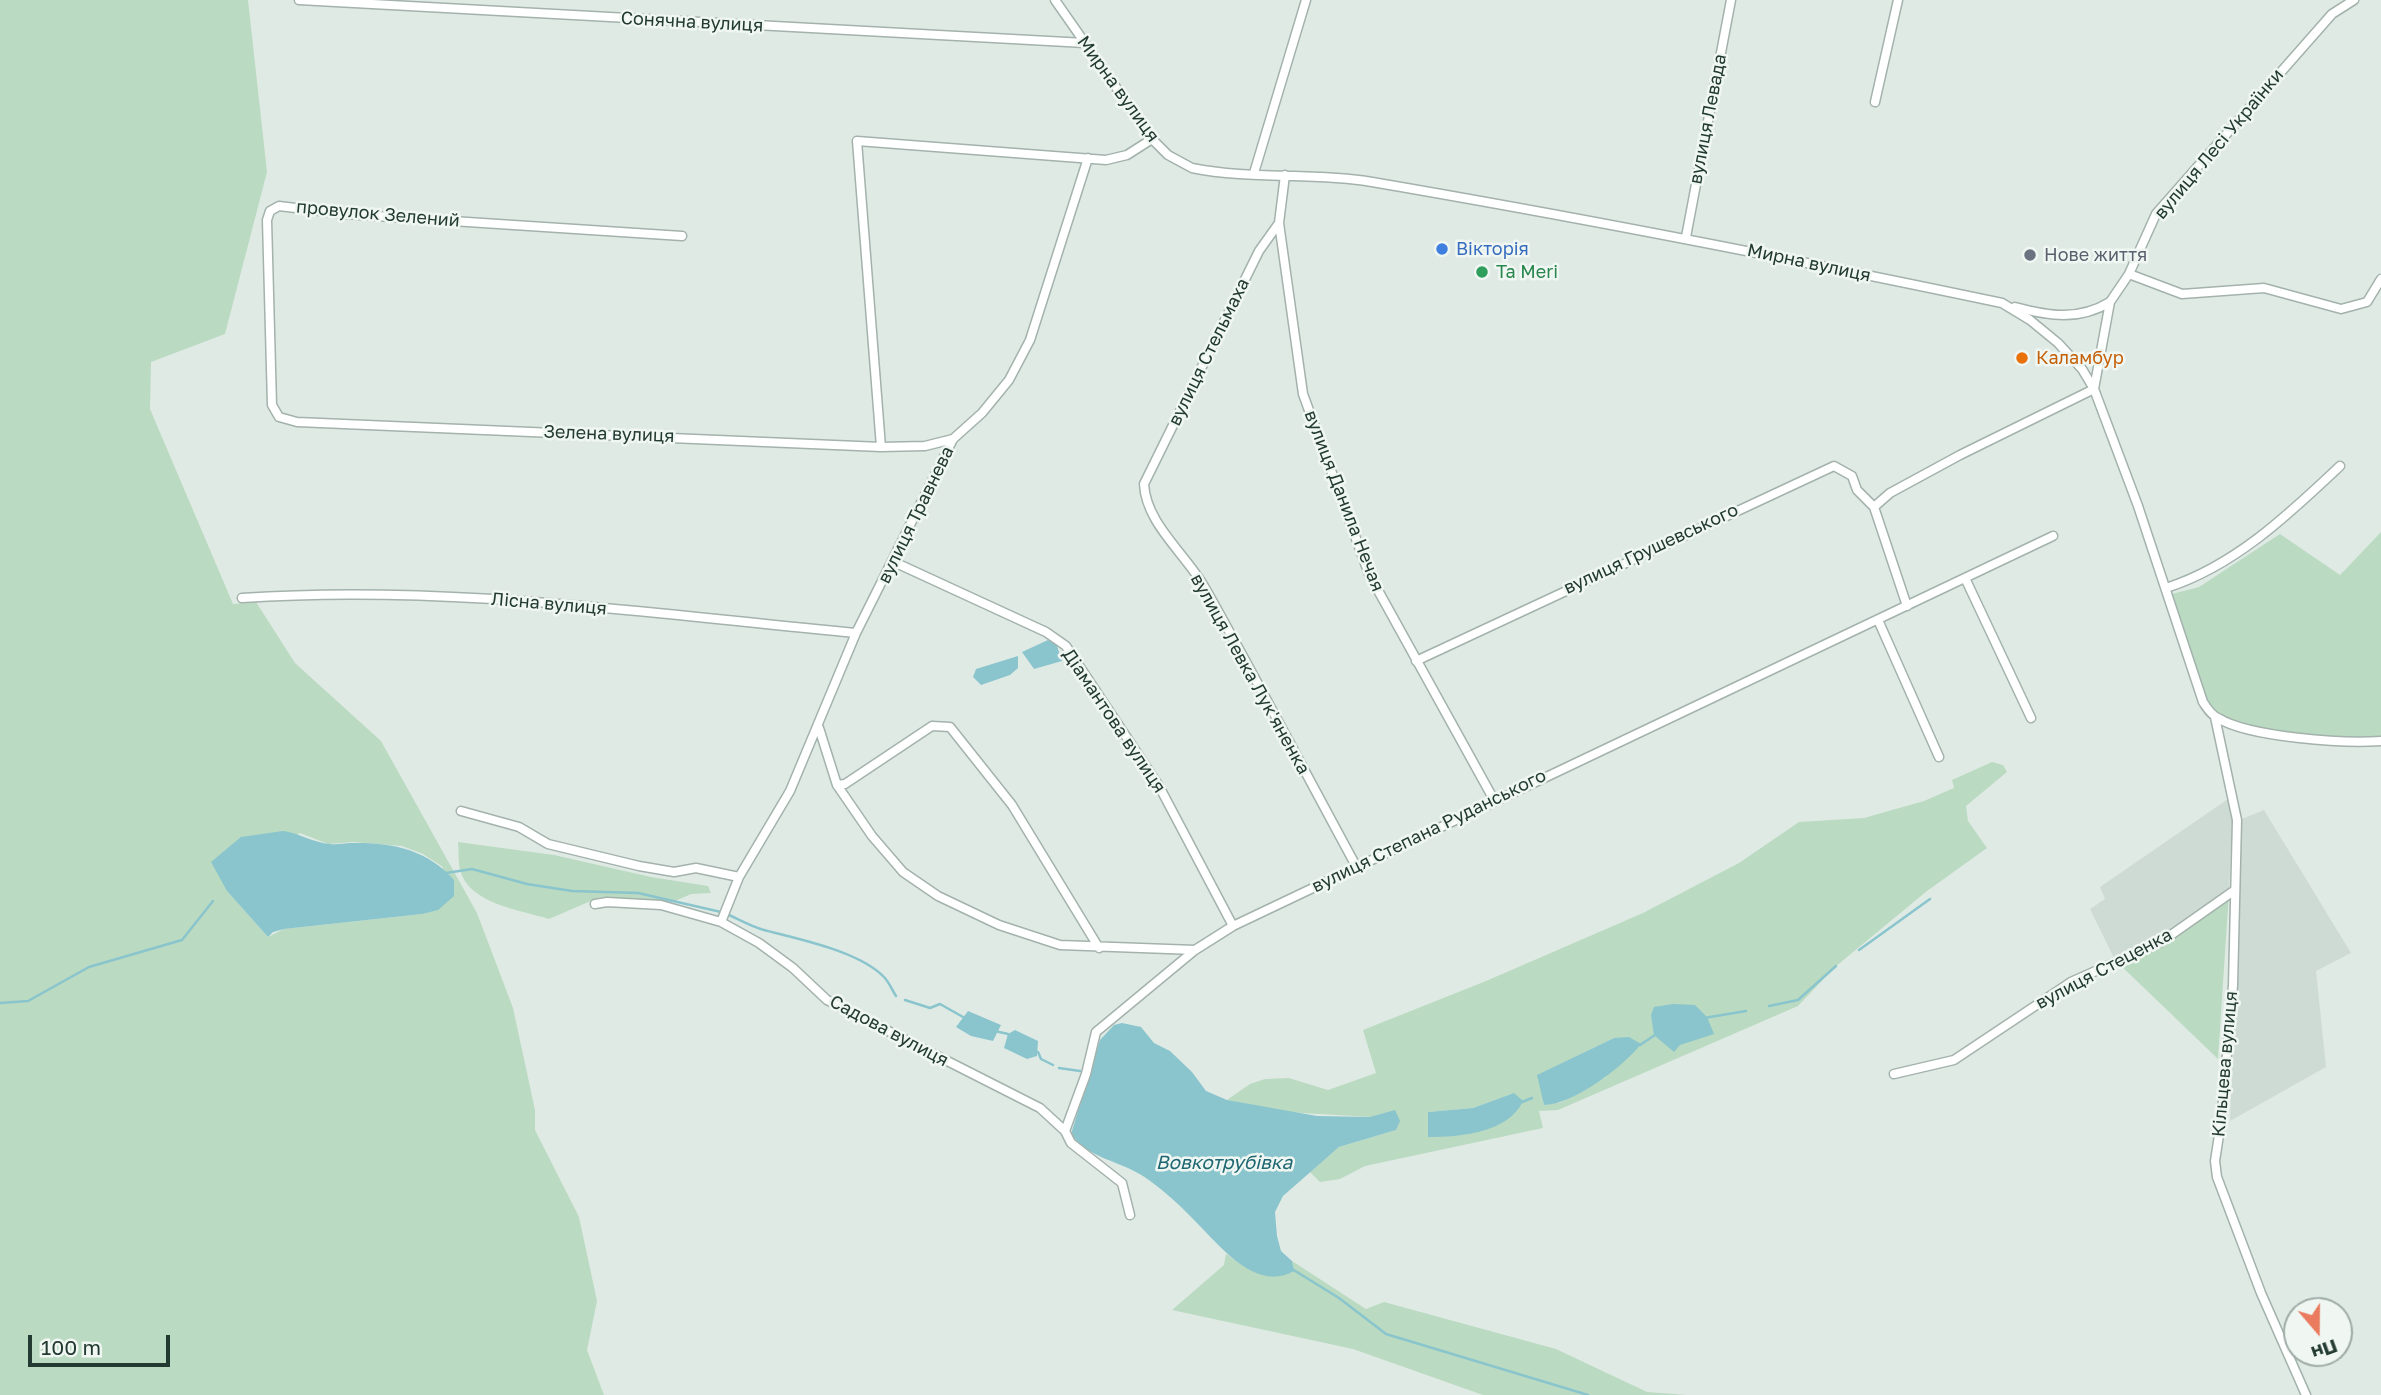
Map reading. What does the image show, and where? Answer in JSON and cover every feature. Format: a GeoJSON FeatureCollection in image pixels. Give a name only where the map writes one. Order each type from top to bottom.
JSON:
{"type":"FeatureCollection","features":[{"type":"Feature","properties":{"kind":"street","name":"Сонячна вулиця"},"geometry":{"type":"LineString","coordinates":[[299,0],[1085,43]]}},
{"type":"Feature","properties":{"kind":"street","name":"Мирна вулиця"},"geometry":{"type":"LineString","coordinates":[[1055,0],[1152,139],[1168,155],[1192,167],[1365,181],[1686,237],[2002,303],[2030,320],[2058,342],[2082,369],[2094,389],[2166,588],[2203,702],[2215,717]]}},
{"type":"Feature","properties":{"kind":"street"},"geometry":{"type":"LineString","coordinates":[[1254,173],[1306,0]]}},
{"type":"Feature","properties":{"kind":"street","name":"вулиця Левада"},"geometry":{"type":"LineString","coordinates":[[1686,237],[1731,0]]}},
{"type":"Feature","properties":{"kind":"street"},"geometry":{"type":"LineString","coordinates":[[1875,102],[1898,0]]}},
{"type":"Feature","properties":{"kind":"street","name":"вулиця Лесі Українки"},"geometry":{"type":"LineString","coordinates":[[2094,389],[2110,302],[2129,274],[2156,214],[2332,15],[2354,0]]}},
{"type":"Feature","properties":{"kind":"street"},"geometry":{"type":"LineString","coordinates":[[881,447],[857,141],[1117,159],[1152,139]]}},
{"type":"Feature","properties":{"kind":"street","name":"вулиця Травнева"},"geometry":{"type":"LineString","coordinates":[[721,922],[739,877],[790,791],[819,728],[856,634],[953,439],[982,413],[1009,380],[1030,340],[1088,158]]}},
{"type":"Feature","properties":{"kind":"street","name":"вулиця Данила Нечая"},"geometry":{"type":"LineString","coordinates":[[1285,176],[1279,223],[1303,394],[1369,574],[1493,800]]}},
{"type":"Feature","properties":{"kind":"street","name":"провулок Зелений"},"geometry":{"type":"LineString","coordinates":[[272,405],[267,220],[270,211],[279,206],[345,214],[682,236]]}},
{"type":"Feature","properties":{"kind":"street","name":"вулиця Стельмаха"},"geometry":{"type":"LineString","coordinates":[[1144,484],[1259,251],[1279,223]]}},
{"type":"Feature","properties":{"kind":"street"},"geometry":{"type":"LineString","coordinates":[[2129,274],[2182,294],[2264,288],[2341,309],[2367,302],[2381,279]]}},
{"type":"Feature","properties":{"kind":"street"},"geometry":{"type":"LineString","coordinates":[[2002,303],[2054,316],[2089,312],[2110,302]]}},
{"type":"Feature","properties":{"kind":"street"},"geometry":{"type":"LineString","coordinates":[[1874,507],[1890,493],[1960,455],[2094,389]]}},
{"type":"Feature","properties":{"kind":"street","name":"Зелена вулиця"},"geometry":{"type":"LineString","coordinates":[[272,405],[279,418],[297,422],[881,447],[925,446],[953,439]]}},
{"type":"Feature","properties":{"kind":"street","name":"вулиця Грушевського"},"geometry":{"type":"LineString","coordinates":[[1416,660],[1834,466],[1852,476],[1857,490],[1874,507],[1907,606]]}},
{"type":"Feature","properties":{"kind":"street"},"geometry":{"type":"LineString","coordinates":[[2166,588],[2195,579],[2274,528],[2340,466]]}},
{"type":"Feature","properties":{"kind":"street","name":"вулиця Левка Лук'яненка"},"geometry":{"type":"LineString","coordinates":[[1144,484],[1144,498],[1153,516],[1203,585],[1356,866]]}},
{"type":"Feature","properties":{"kind":"street","name":"вулиця Степана Руданського"},"geometry":{"type":"LineString","coordinates":[[1065,1131],[1086,1074],[1096,1032],[1195,950],[1233,926],[1493,800],[2053,536]]}},
{"type":"Feature","properties":{"kind":"street","name":"Діамантова вулиця"},"geometry":{"type":"LineString","coordinates":[[894,562],[1046,632],[1066,646],[1159,786],[1233,926]]}},
{"type":"Feature","properties":{"kind":"street"},"geometry":{"type":"LineString","coordinates":[[1965,578],[2031,718]]}},
{"type":"Feature","properties":{"kind":"street","name":"Лісна вулиця"},"geometry":{"type":"LineString","coordinates":[[242,598],[322,593],[477,597],[856,634]]}},
{"type":"Feature","properties":{"kind":"street"},"geometry":{"type":"LineString","coordinates":[[1878,620],[1940,757]]}},
{"type":"Feature","properties":{"kind":"street"},"geometry":{"type":"LineString","coordinates":[[2215,717],[2259,732],[2381,741]]}},
{"type":"Feature","properties":{"kind":"street","name":"Кільцева вулиця"},"geometry":{"type":"LineString","coordinates":[[2215,717],[2237,820],[2233,985],[2215,1161],[2217,1177],[2260,1293],[2306,1395]]}},
{"type":"Feature","properties":{"kind":"street"},"geometry":{"type":"LineString","coordinates":[[837,785],[845,784],[932,726],[950,727],[1012,805],[1099,948]]}},
{"type":"Feature","properties":{"kind":"street"},"geometry":{"type":"LineString","coordinates":[[819,728],[837,785],[872,836],[903,872],[938,896],[999,925],[1060,945],[1195,950]]}},
{"type":"Feature","properties":{"kind":"street"},"geometry":{"type":"LineString","coordinates":[[461,811],[519,827],[548,844],[639,866],[674,872],[696,868],[739,877]]}},
{"type":"Feature","properties":{"kind":"street","name":"вулиця Стеценка"},"geometry":{"type":"LineString","coordinates":[[1894,1074],[1954,1060],[2071,982],[2161,943],[2235,890]]}},
{"type":"Feature","properties":{"kind":"street","name":"Садова вулиця"},"geometry":{"type":"LineString","coordinates":[[596,904],[607,902],[662,905],[721,922],[759,943],[785,962],[827,1000],[1040,1108],[1065,1131],[1071,1143],[1122,1183],[1129,1215]]}},
{"type":"Feature","properties":{"kind":"shaded area"},"geometry":{"type":"Polygon","coordinates":[[[2228,799],[2232,821],[2229,892],[2160,940],[2115,960],[2090,909],[2105,899],[2100,887],[2228,799]]]}},
{"type":"Feature","properties":{"kind":"shaded area"},"geometry":{"type":"Polygon","coordinates":[[[2264,810],[2351,953],[2316,971],[2326,1067],[2230,1121],[2242,819],[2264,810]]]}},
{"type":"Feature","properties":{"kind":"green space"},"geometry":{"type":"Polygon","coordinates":[[[0,0],[248,0],[267,172],[225,334],[151,362],[150,409],[233,604],[256,602],[295,663],[381,741],[477,913],[513,1008],[535,1110],[535,1130],[579,1217],[597,1301],[587,1350],[604,1395],[0,1395],[0,0]],[[300,833],[227,891],[268,937],[284,929],[422,914],[443,867],[423,854],[402,846],[353,842],[328,844],[300,833]]]}},
{"type":"Feature","properties":{"kind":"green space"},"geometry":{"type":"Polygon","coordinates":[[[2381,532],[2381,736],[2325,736],[2258,728],[2226,718],[2217,712],[2206,699],[2172,594],[2199,587],[2280,534],[2340,575],[2381,532]]]}},
{"type":"Feature","properties":{"kind":"green space"},"geometry":{"type":"Polygon","coordinates":[[[1992,762],[2003,765],[2007,772],[1966,806],[1968,821],[1987,848],[1927,891],[1835,967],[1798,1006],[1558,1110],[1539,1111],[1543,1128],[1365,1166],[1340,1179],[1320,1182],[1310,1172],[1339,1147],[1396,1130],[1370,1117],[1286,1112],[1227,1100],[1250,1084],[1265,1079],[1289,1078],[1328,1090],[1376,1073],[1363,1030],[1486,981],[1643,913],[1739,863],[1799,822],[1864,818],[1924,801],[1954,788],[1952,780],[1992,762]],[[1614,1038],[1538,1075],[1544,1105],[1562,1102],[1606,1077],[1614,1038]],[[1514,1093],[1473,1108],[1428,1112],[1428,1137],[1514,1093]]]}},
{"type":"Feature","properties":{"kind":"green space"},"geometry":{"type":"Polygon","coordinates":[[[458,842],[554,855],[651,877],[708,886],[711,893],[691,894],[673,902],[600,897],[549,919],[510,909],[474,891],[460,870],[458,842]]]}},
{"type":"Feature","properties":{"kind":"green space"},"geometry":{"type":"Polygon","coordinates":[[[2229,892],[2218,1059],[2115,960],[2160,940],[2229,892]]]}},
{"type":"Feature","properties":{"kind":"green space"},"geometry":{"type":"Polygon","coordinates":[[[1226,1254],[1250,1269],[1276,1276],[1293,1271],[1292,1261],[1366,1309],[1384,1302],[1556,1349],[1647,1392],[1687,1395],[1483,1395],[1353,1349],[1172,1310],[1224,1265],[1226,1254]]]}},
{"type":"Feature","properties":{"kind":"water"},"geometry":{"type":"Polygon","coordinates":[[[1048,640],[1056,643],[1062,661],[1034,669],[1022,652],[1048,640]]]}},
{"type":"Feature","properties":{"kind":"water"},"geometry":{"type":"Polygon","coordinates":[[[1018,656],[1018,668],[1010,675],[981,685],[973,677],[976,669],[1018,656]]]}},
{"type":"Feature","properties":{"kind":"water"},"geometry":{"type":"Polygon","coordinates":[[[283,831],[324,843],[380,844],[420,854],[454,880],[454,896],[438,910],[422,914],[284,929],[273,932],[268,937],[227,891],[211,862],[241,837],[283,831]]]}},
{"type":"Feature","properties":{"kind":"water"},"geometry":{"type":"Polygon","coordinates":[[[1695,1005],[1707,1017],[1714,1034],[1680,1045],[1674,1052],[1654,1035],[1651,1015],[1654,1007],[1695,1005]]]}},
{"type":"Feature","properties":{"kind":"water"},"geometry":{"type":"Polygon","coordinates":[[[968,1011],[1001,1025],[993,1041],[971,1036],[956,1027],[968,1011]]]}},
{"type":"Feature","properties":{"kind":"water","name":"Вовкотрубівка"},"geometry":{"type":"Polygon","coordinates":[[[1122,1023],[1141,1027],[1154,1043],[1170,1051],[1192,1072],[1206,1091],[1227,1100],[1317,1116],[1370,1117],[1395,1110],[1400,1121],[1396,1130],[1339,1147],[1283,1196],[1275,1212],[1277,1236],[1281,1251],[1292,1261],[1294,1271],[1280,1276],[1266,1276],[1252,1271],[1227,1253],[1157,1186],[1143,1176],[1086,1149],[1071,1134],[1100,1040],[1114,1025],[1122,1023]]]}},
{"type":"Feature","properties":{"kind":"water"},"geometry":{"type":"Polygon","coordinates":[[[1015,1030],[1038,1041],[1037,1056],[1027,1059],[1004,1048],[1008,1034],[1015,1030]]]}},
{"type":"Feature","properties":{"kind":"water"},"geometry":{"type":"Polygon","coordinates":[[[1629,1037],[1641,1044],[1623,1063],[1583,1092],[1569,1099],[1544,1105],[1537,1075],[1614,1038],[1629,1037]]]}},
{"type":"Feature","properties":{"kind":"water"},"geometry":{"type":"Polygon","coordinates":[[[1514,1093],[1523,1101],[1516,1112],[1495,1126],[1468,1134],[1428,1137],[1428,1112],[1473,1108],[1514,1093]]]}},
{"type":"Feature","properties":{"kind":"waterway"},"geometry":{"type":"LineString","coordinates":[[446,873],[472,869],[527,884],[572,891],[638,893],[721,912]]}},
{"type":"Feature","properties":{"kind":"waterway"},"geometry":{"type":"LineString","coordinates":[[1859,950],[1930,899]]}},
{"type":"Feature","properties":{"kind":"waterway"},"geometry":{"type":"LineString","coordinates":[[0,1003],[28,1001],[89,967],[182,940],[213,901]]}},
{"type":"Feature","properties":{"kind":"waterway"},"geometry":{"type":"LineString","coordinates":[[729,915],[760,929],[827,947],[859,960],[884,977],[896,996]]}},
{"type":"Feature","properties":{"kind":"waterway"},"geometry":{"type":"LineString","coordinates":[[1769,1006],[1798,1000],[1836,966]]}},
{"type":"Feature","properties":{"kind":"waterway"},"geometry":{"type":"LineString","coordinates":[[905,1000],[930,1008],[940,1004],[963,1017]]}},
{"type":"Feature","properties":{"kind":"waterway"},"geometry":{"type":"LineString","coordinates":[[1704,1018],[1746,1011]]}},
{"type":"Feature","properties":{"kind":"waterway"},"geometry":{"type":"LineString","coordinates":[[995,1031],[1008,1034]]}},
{"type":"Feature","properties":{"kind":"waterway"},"geometry":{"type":"LineString","coordinates":[[1640,1045],[1655,1035]]}},
{"type":"Feature","properties":{"kind":"waterway"},"geometry":{"type":"LineString","coordinates":[[1038,1052],[1041,1059],[1053,1065]]}},
{"type":"Feature","properties":{"kind":"waterway"},"geometry":{"type":"LineString","coordinates":[[1059,1068],[1080,1071]]}},
{"type":"Feature","properties":{"kind":"waterway"},"geometry":{"type":"LineString","coordinates":[[1522,1102],[1532,1098]]}},
{"type":"Feature","properties":{"kind":"waterway"},"geometry":{"type":"LineString","coordinates":[[1292,1269],[1339,1298],[1386,1334],[1588,1395]]}},
{"type":"Feature","properties":{"kind":"place","name":"Вікторія"},"geometry":{"type":"Point","coordinates":[1442,249]}},
{"type":"Feature","properties":{"kind":"place","name":"Нове життя"},"geometry":{"type":"Point","coordinates":[2030,255]}},
{"type":"Feature","properties":{"kind":"place","name":"Ta Meri"},"geometry":{"type":"Point","coordinates":[1482,272]}},
{"type":"Feature","properties":{"kind":"place","name":"Каламбур"},"geometry":{"type":"Point","coordinates":[2022,358]}}]}
